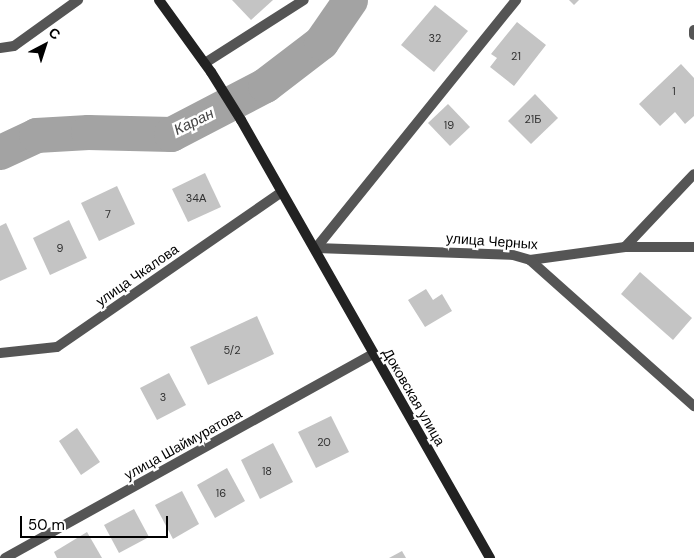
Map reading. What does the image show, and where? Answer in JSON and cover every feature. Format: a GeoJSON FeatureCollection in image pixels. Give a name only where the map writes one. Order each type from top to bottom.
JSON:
{"type":"FeatureCollection","features":[{"type":"Feature","properties":{"kind":"main road","name":"Доковская улица"},"geometry":{"type":"LineString","coordinates":[[159,0],[211,72],[280,193],[316,248],[490,558]]}},
{"type":"Feature","properties":{"kind":"street"},"geometry":{"type":"LineString","coordinates":[[0,48],[14,46],[78,0]]}},
{"type":"Feature","properties":{"kind":"street"},"geometry":{"type":"LineString","coordinates":[[205,63],[304,0]]}},
{"type":"Feature","properties":{"kind":"street"},"geometry":{"type":"LineString","coordinates":[[316,248],[516,0]]}},
{"type":"Feature","properties":{"kind":"street"},"geometry":{"type":"LineString","coordinates":[[694,30],[694,35]]}},
{"type":"Feature","properties":{"kind":"street"},"geometry":{"type":"LineString","coordinates":[[625,247],[694,174]]}},
{"type":"Feature","properties":{"kind":"street","name":"улица Чкалова"},"geometry":{"type":"LineString","coordinates":[[0,353],[57,347],[280,193]]}},
{"type":"Feature","properties":{"kind":"street","name":"улица Черных"},"geometry":{"type":"LineString","coordinates":[[316,248],[513,255],[530,260],[625,247],[694,247]]}},
{"type":"Feature","properties":{"kind":"street"},"geometry":{"type":"LineString","coordinates":[[530,260],[694,406]]}},
{"type":"Feature","properties":{"kind":"street","name":"улица Шаймуратова"},"geometry":{"type":"LineString","coordinates":[[5,558],[374,354]]}},
{"type":"Feature","properties":{"kind":"building"},"geometry":{"type":"Polygon","coordinates":[[[232,0],[273,0],[251,20],[232,0]]]}},
{"type":"Feature","properties":{"kind":"building"},"geometry":{"type":"Polygon","coordinates":[[[569,0],[579,0],[574,5],[569,0]]]}},
{"type":"Feature","properties":{"kind":"building"},"geometry":{"type":"Polygon","coordinates":[[[435,5],[468,31],[434,72],[401,45],[435,5]]]}},
{"type":"Feature","properties":{"kind":"building"},"geometry":{"type":"Polygon","coordinates":[[[517,22],[546,45],[514,86],[490,67],[497,58],[491,54],[517,22]]]}},
{"type":"Feature","properties":{"kind":"building"},"geometry":{"type":"Polygon","coordinates":[[[681,64],[694,78],[694,116],[685,124],[675,112],[660,126],[639,104],[681,64]]]}},
{"type":"Feature","properties":{"kind":"building"},"geometry":{"type":"Polygon","coordinates":[[[535,94],[558,118],[531,144],[508,121],[535,94]]]}},
{"type":"Feature","properties":{"kind":"building"},"geometry":{"type":"Polygon","coordinates":[[[448,104],[470,127],[450,146],[428,123],[448,104]]]}},
{"type":"Feature","properties":{"kind":"building"},"geometry":{"type":"Polygon","coordinates":[[[205,173],[221,207],[188,222],[172,189],[205,173]]]}},
{"type":"Feature","properties":{"kind":"building"},"geometry":{"type":"Polygon","coordinates":[[[117,186],[135,224],[99,241],[81,203],[117,186]]]}},
{"type":"Feature","properties":{"kind":"building"},"geometry":{"type":"Polygon","coordinates":[[[69,220],[87,258],[50,275],[33,238],[69,220]]]}},
{"type":"Feature","properties":{"kind":"building"},"geometry":{"type":"Polygon","coordinates":[[[6,223],[27,269],[0,281],[0,226],[6,223]]]}},
{"type":"Feature","properties":{"kind":"building"},"geometry":{"type":"Polygon","coordinates":[[[640,272],[692,318],[673,340],[621,294],[640,272]]]}},
{"type":"Feature","properties":{"kind":"building"},"geometry":{"type":"Polygon","coordinates":[[[426,289],[433,300],[442,294],[452,311],[425,327],[408,300],[426,289]]]}},
{"type":"Feature","properties":{"kind":"building"},"geometry":{"type":"Polygon","coordinates":[[[257,316],[274,354],[208,385],[190,347],[257,316]]]}},
{"type":"Feature","properties":{"kind":"building"},"geometry":{"type":"Polygon","coordinates":[[[169,373],[186,405],[157,420],[140,388],[169,373]]]}},
{"type":"Feature","properties":{"kind":"building"},"geometry":{"type":"Polygon","coordinates":[[[331,416],[349,452],[316,468],[298,432],[331,416]]]}},
{"type":"Feature","properties":{"kind":"building"},"geometry":{"type":"Polygon","coordinates":[[[77,428],[100,462],[81,475],[59,441],[77,428]]]}},
{"type":"Feature","properties":{"kind":"building"},"geometry":{"type":"Polygon","coordinates":[[[273,443],[293,482],[260,499],[241,460],[273,443]]]}},
{"type":"Feature","properties":{"kind":"building"},"geometry":{"type":"Polygon","coordinates":[[[227,468],[245,501],[215,518],[197,485],[227,468]]]}},
{"type":"Feature","properties":{"kind":"building"},"geometry":{"type":"Polygon","coordinates":[[[182,491],[199,524],[173,539],[155,505],[182,491]]]}},
{"type":"Feature","properties":{"kind":"building"},"geometry":{"type":"Polygon","coordinates":[[[134,509],[149,537],[119,553],[104,525],[134,509]]]}},
{"type":"Feature","properties":{"kind":"building"},"geometry":{"type":"Polygon","coordinates":[[[87,532],[102,558],[57,558],[54,552],[87,532]]]}},
{"type":"Feature","properties":{"kind":"building"},"geometry":{"type":"Polygon","coordinates":[[[402,551],[406,558],[389,558],[402,551]]]}},
{"type":"Feature","properties":{"kind":"waterway","name":"Каран"},"geometry":{"type":"LineString","coordinates":[[0,152],[36,135],[88,132],[171,134],[265,85],[321,42],[350,0]]}}]}
